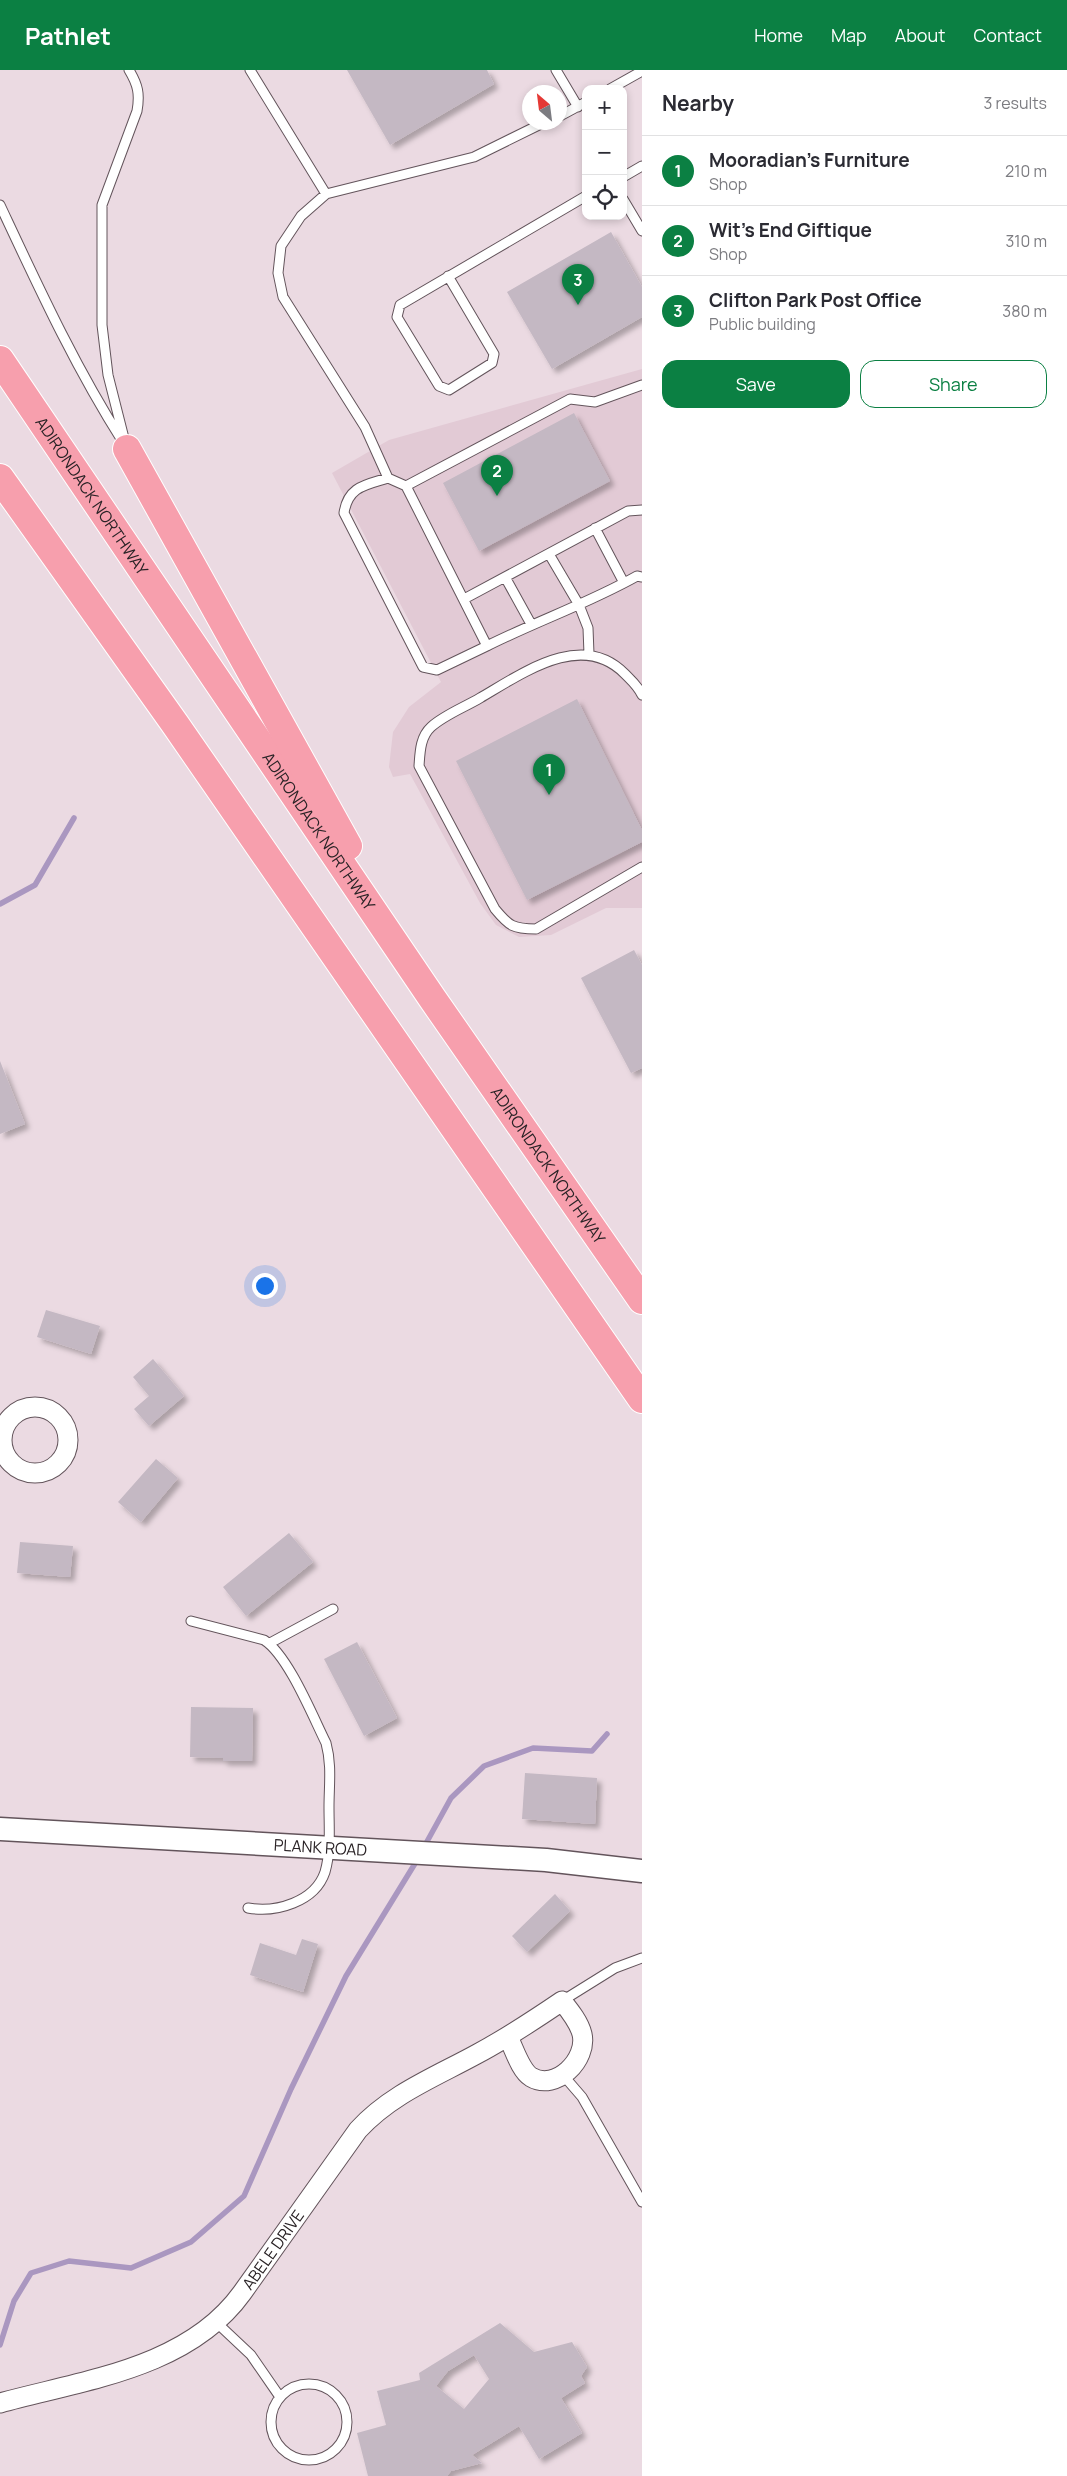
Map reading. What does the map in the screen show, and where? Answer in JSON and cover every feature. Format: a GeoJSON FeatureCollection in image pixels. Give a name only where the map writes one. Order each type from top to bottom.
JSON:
{"type":"FeatureCollection","features":[{"type":"Feature","properties":{"kind":"highway","name":"ADIRONDACK NORTHWAY"},"geometry":{"type":"LineString","coordinates":[[0,360],[432,998],[642,1300]]}},
{"type":"Feature","properties":{"kind":"highway"},"geometry":{"type":"LineString","coordinates":[[127,449],[432,998]]}},
{"type":"Feature","properties":{"kind":"highway"},"geometry":{"type":"LineString","coordinates":[[0,478],[175,724],[642,1399]]}},
{"type":"Feature","properties":{"kind":"street","name":"PLANK ROAD"},"geometry":{"type":"LineString","coordinates":[[0,1829],[546,1860],[642,1872]]}},
{"type":"Feature","properties":{"kind":"street","name":"ABELE DRIVE"},"geometry":{"type":"LineString","coordinates":[[0,2403],[116,2372],[173,2351],[194,2340],[216,2323],[233,2306],[358,2130],[372,2114],[394,2097],[508,2037],[562,2001]]}},
{"type":"Feature","properties":{"kind":"street"},"geometry":{"type":"LineString","coordinates":[[508,2037],[523,2068],[530,2076],[540,2080],[563,2075],[576,2062],[583,2047],[582,2035],[577,2021],[562,2001]]}},
{"type":"Feature","properties":{"kind":"lane"},"geometry":{"type":"LineString","coordinates":[[127,449],[108,375],[102,325],[102,205],[137,111],[140,96],[137,82],[129,70]]}},
{"type":"Feature","properties":{"kind":"lane"},"geometry":{"type":"LineString","coordinates":[[250,70],[326,194]]}},
{"type":"Feature","properties":{"kind":"lane"},"geometry":{"type":"LineString","coordinates":[[556,70],[582,105],[567,112]]}},
{"type":"Feature","properties":{"kind":"lane"},"geometry":{"type":"LineString","coordinates":[[617,85],[642,71]]}},
{"type":"Feature","properties":{"kind":"lane"},"geometry":{"type":"LineString","coordinates":[[487,646],[406,486],[388,478],[366,427],[283,297],[278,273],[282,246],[302,216],[326,194],[474,157],[529,130]]}},
{"type":"Feature","properties":{"kind":"lane"},"geometry":{"type":"LineString","coordinates":[[626,175],[642,166]]}},
{"type":"Feature","properties":{"kind":"lane"},"geometry":{"type":"LineString","coordinates":[[448,276],[494,354],[492,362],[449,390],[439,386],[397,317],[400,306],[448,276],[582,198]]}},
{"type":"Feature","properties":{"kind":"lane"},"geometry":{"type":"LineString","coordinates":[[0,205],[58,331],[97,402],[127,449]]}},
{"type":"Feature","properties":{"kind":"lane"},"geometry":{"type":"LineString","coordinates":[[627,206],[642,231]]}},
{"type":"Feature","properties":{"kind":"lane"},"geometry":{"type":"LineString","coordinates":[[406,486],[570,399],[595,402],[642,385]]}},
{"type":"Feature","properties":{"kind":"lane"},"geometry":{"type":"LineString","coordinates":[[388,478],[356,489],[346,500],[344,513],[423,667],[437,670],[531,624],[579,605],[637,576],[642,577]]}},
{"type":"Feature","properties":{"kind":"lane"},"geometry":{"type":"LineString","coordinates":[[464,598],[628,511],[642,510]]}},
{"type":"Feature","properties":{"kind":"lane"},"geometry":{"type":"LineString","coordinates":[[595,528],[624,583]]}},
{"type":"Feature","properties":{"kind":"lane"},"geometry":{"type":"LineString","coordinates":[[549,554],[579,605],[588,628],[588,654]]}},
{"type":"Feature","properties":{"kind":"lane"},"geometry":{"type":"LineString","coordinates":[[505,577],[531,624]]}},
{"type":"Feature","properties":{"kind":"lane"},"geometry":{"type":"LineString","coordinates":[[642,695],[638,687],[615,664],[588,654],[562,656],[521,674],[430,728],[420,746],[419,766],[495,909],[507,923],[518,929],[536,929],[642,867]]}},
{"type":"Feature","properties":{"kind":"lane"},"geometry":{"type":"LineString","coordinates":[[270,1643],[333,1609]]}},
{"type":"Feature","properties":{"kind":"lane"},"geometry":{"type":"LineString","coordinates":[[191,1621],[270,1643],[284,1661],[326,1743],[331,1770],[329,1847],[324,1874],[307,1896],[293,1904],[264,1911],[248,1908]]}},
{"type":"Feature","properties":{"kind":"lane"},"geometry":{"type":"LineString","coordinates":[[562,2001],[616,1968],[642,1958]]}},
{"type":"Feature","properties":{"kind":"lane"},"geometry":{"type":"LineString","coordinates":[[563,2075],[582,2097],[642,2202]]}},
{"type":"Feature","properties":{"kind":"lane"},"geometry":{"type":"LineString","coordinates":[[216,2323],[251,2355],[280,2397]]}},
{"type":"Feature","properties":{"kind":"lane"},"geometry":{"type":"LineString","coordinates":[[301,2384],[314,2384],[326,2387],[336,2394],[344,2404],[348,2423],[344,2440],[336,2451],[325,2458],[313,2461],[301,2460],[288,2455],[279,2446],[272,2434],[270,2421],[273,2408],[280,2397],[290,2389],[301,2384]]}},
{"type":"Feature","properties":{"kind":"shaded area"},"geometry":{"type":"Polygon","coordinates":[[[642,369],[642,908],[606,908],[551,935],[519,937],[496,925],[480,903],[410,774],[393,777],[389,767],[393,732],[409,707],[441,682],[332,473],[389,440],[642,369]]]}},
{"type":"Feature","properties":{"kind":"building"},"geometry":{"type":"Polygon","coordinates":[[[347,70],[487,70],[494,84],[390,145],[347,70]]]}},
{"type":"Feature","properties":{"kind":"building"},"geometry":{"type":"Polygon","coordinates":[[[611,232],[642,287],[642,317],[552,369],[507,292],[611,232]]]}},
{"type":"Feature","properties":{"kind":"building"},"geometry":{"type":"Polygon","coordinates":[[[574,413],[610,481],[479,551],[443,483],[574,413]]]}},
{"type":"Feature","properties":{"kind":"building"},"geometry":{"type":"Polygon","coordinates":[[[577,699],[642,830],[642,842],[527,900],[456,761],[577,699]]]}},
{"type":"Feature","properties":{"kind":"building"},"geometry":{"type":"Polygon","coordinates":[[[634,950],[642,965],[642,1068],[631,1073],[581,978],[634,950]]]}},
{"type":"Feature","properties":{"kind":"building"},"geometry":{"type":"Polygon","coordinates":[[[0,1061],[25,1124],[0,1134],[0,1061]]]}},
{"type":"Feature","properties":{"kind":"building"},"geometry":{"type":"Polygon","coordinates":[[[46,1310],[100,1326],[91,1354],[37,1337],[46,1310]]]}},
{"type":"Feature","properties":{"kind":"building"},"geometry":{"type":"Polygon","coordinates":[[[153,1359],[184,1396],[149,1426],[134,1409],[149,1396],[133,1377],[153,1359]]]}},
{"type":"Feature","properties":{"kind":"building"},"geometry":{"type":"Polygon","coordinates":[[[156,1459],[178,1478],[141,1522],[118,1502],[156,1459]]]}},
{"type":"Feature","properties":{"kind":"building"},"geometry":{"type":"Polygon","coordinates":[[[289,1533],[313,1562],[246,1616],[223,1587],[289,1533]]]}},
{"type":"Feature","properties":{"kind":"building"},"geometry":{"type":"Polygon","coordinates":[[[20,1542],[73,1546],[70,1577],[17,1573],[20,1542]]]}},
{"type":"Feature","properties":{"kind":"building"},"geometry":{"type":"Polygon","coordinates":[[[357,1642],[397,1718],[364,1736],[324,1659],[357,1642]]]}},
{"type":"Feature","properties":{"kind":"building"},"geometry":{"type":"Polygon","coordinates":[[[191,1707],[253,1708],[252,1761],[223,1761],[223,1758],[190,1757],[191,1707]]]}},
{"type":"Feature","properties":{"kind":"building"},"geometry":{"type":"Polygon","coordinates":[[[525,1773],[597,1778],[595,1824],[522,1819],[525,1773]]]}},
{"type":"Feature","properties":{"kind":"building"},"geometry":{"type":"Polygon","coordinates":[[[555,1894],[570,1911],[527,1952],[512,1936],[555,1894]]]}},
{"type":"Feature","properties":{"kind":"building"},"geometry":{"type":"Polygon","coordinates":[[[302,1939],[318,1944],[303,1992],[250,1975],[260,1943],[296,1955],[302,1939]]]}},
{"type":"Feature","properties":{"kind":"building"},"geometry":{"type":"Polygon","coordinates":[[[500,2323],[534,2352],[572,2342],[587,2367],[581,2376],[585,2383],[561,2398],[582,2433],[539,2459],[519,2426],[472,2455],[482,2463],[451,2471],[447,2476],[368,2476],[357,2433],[386,2425],[377,2391],[420,2380],[419,2373],[500,2323]],[[474,2355],[448,2371],[436,2386],[464,2409],[489,2379],[474,2355]]]}},
{"type":"Feature","properties":{"kind":"waterway"},"geometry":{"type":"LineString","coordinates":[[0,904],[35,885],[74,818]]}},
{"type":"Feature","properties":{"kind":"waterway"},"geometry":{"type":"LineString","coordinates":[[424,1847],[451,1798],[484,1766],[533,1748],[592,1751],[607,1734]]}},
{"type":"Feature","properties":{"kind":"waterway"},"geometry":{"type":"LineString","coordinates":[[0,2345],[14,2301],[31,2273],[69,2261],[131,2268],[191,2242],[244,2196],[291,2089],[346,1976],[419,1857]]}},
{"type":"Feature","properties":{"kind":"place","name":"Clifton Park Post Office"},"geometry":{"type":"Point","coordinates":[578,305]}},
{"type":"Feature","properties":{"kind":"place","name":"Wit's End Giftique"},"geometry":{"type":"Point","coordinates":[497,496]}},
{"type":"Feature","properties":{"kind":"place","name":"Mooradian's Furniture"},"geometry":{"type":"Point","coordinates":[549,795]}}]}
